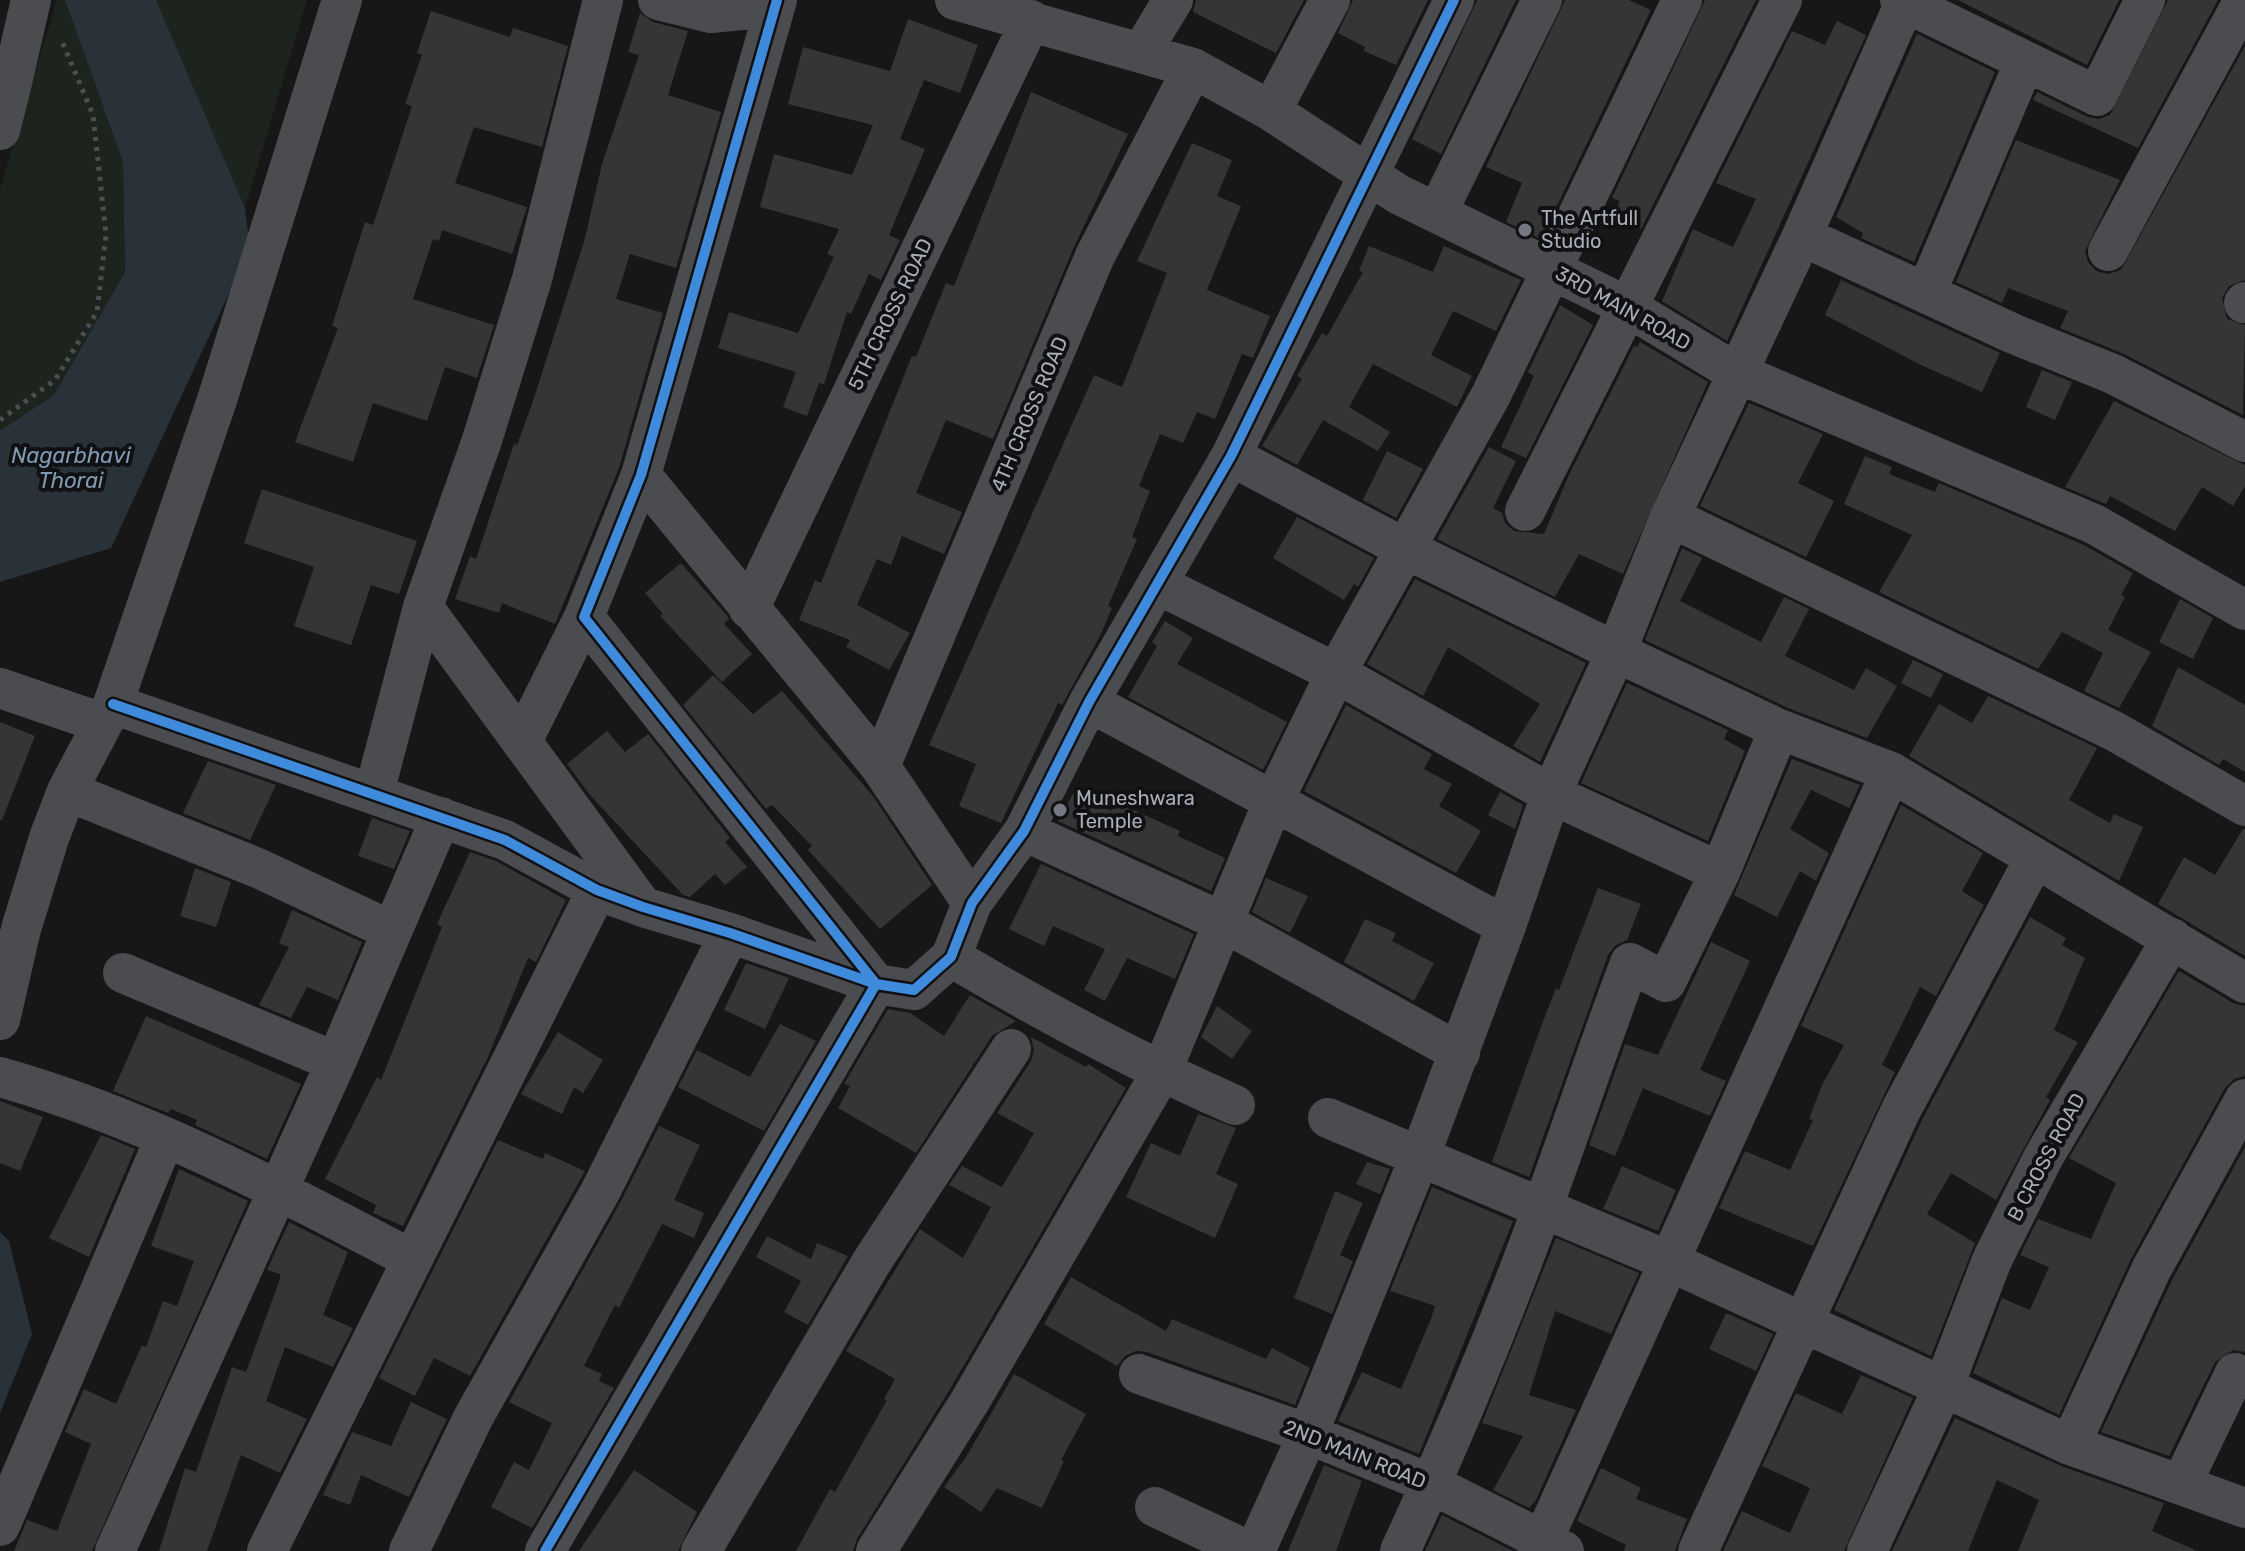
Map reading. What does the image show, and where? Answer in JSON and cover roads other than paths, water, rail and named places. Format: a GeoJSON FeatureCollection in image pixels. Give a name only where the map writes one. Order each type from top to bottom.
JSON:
{"type":"FeatureCollection","features":[{"type":"Feature","properties":{"kind":"street"},"geometry":{"type":"LineString","coordinates":[[0,130],[5,90],[31,0]]}},
{"type":"Feature","properties":{"kind":"street"},"geometry":{"type":"LineString","coordinates":[[0,1020],[11,925],[67,791],[108,714],[217,400],[342,0]]}},
{"type":"Feature","properties":{"kind":"street"},"geometry":{"type":"LineString","coordinates":[[374,793],[423,607],[482,440],[532,279],[603,0]]}},
{"type":"Feature","properties":{"kind":"street"},"geometry":{"type":"LineString","coordinates":[[522,741],[584,617],[641,475],[775,3],[711,13],[658,0]]}},
{"type":"Feature","properties":{"kind":"street","name":"3RD MAIN ROAD"},"geometry":{"type":"LineString","coordinates":[[955,0],[1193,68],[1271,111],[1366,175],[1626,306],[1735,372],[2094,524],[2245,610]]}},
{"type":"Feature","properties":{"kind":"street"},"geometry":{"type":"LineString","coordinates":[[1141,53],[1173,0]]}},
{"type":"Feature","properties":{"kind":"street"},"geometry":{"type":"LineString","coordinates":[[1271,111],[1330,0]]}},
{"type":"Feature","properties":{"kind":"street"},"geometry":{"type":"LineString","coordinates":[[0,688],[108,714],[374,793],[505,840],[597,890],[643,907],[730,933],[876,984],[914,990],[951,957],[972,903],[1024,831],[1089,702],[1231,456],[1454,0]]}},
{"type":"Feature","properties":{"kind":"street"},"geometry":{"type":"LineString","coordinates":[[1437,213],[1542,0]]}},
{"type":"Feature","properties":{"kind":"street"},"geometry":{"type":"LineString","coordinates":[[876,1551],[970,1401],[1161,1073],[1273,802],[1336,673],[1491,395],[1682,0]]}},
{"type":"Feature","properties":{"kind":"street"},"geometry":{"type":"LineString","coordinates":[[1525,511],[1782,0]]}},
{"type":"Feature","properties":{"kind":"street"},"geometry":{"type":"LineString","coordinates":[[1255,1551],[1308,1434],[1420,1156],[1506,926],[1551,794],[1616,652],[1670,517],[1735,372],[1802,236],[1903,1],[2097,96],[2145,0]]}},
{"type":"Feature","properties":{"kind":"street"},"geometry":{"type":"LineString","coordinates":[[2108,251],[2244,0]]}},
{"type":"Feature","properties":{"kind":"street","name":"5TH CROSS ROAD"},"geometry":{"type":"LineString","coordinates":[[749,609],[1031,20]]}},
{"type":"Feature","properties":{"kind":"street"},"geometry":{"type":"LineString","coordinates":[[1926,293],[2025,61]]}},
{"type":"Feature","properties":{"kind":"street","name":"4TH CROSS ROAD"},"geometry":{"type":"LineString","coordinates":[[880,766],[1095,256],[1193,68]]}},
{"type":"Feature","properties":{"kind":"street"},"geometry":{"type":"LineString","coordinates":[[1802,236],[2113,374],[2245,442]]}},
{"type":"Feature","properties":{"kind":"street"},"geometry":{"type":"LineString","coordinates":[[1231,456],[1404,548],[1616,652],[1779,729],[1891,772],[2245,983]]}},
{"type":"Feature","properties":{"kind":"street"},"geometry":{"type":"LineString","coordinates":[[641,475],[880,766],[972,903]]}},
{"type":"Feature","properties":{"kind":"street"},"geometry":{"type":"LineString","coordinates":[[1670,517],[2114,731],[2245,806]]}},
{"type":"Feature","properties":{"kind":"street"},"geometry":{"type":"LineString","coordinates":[[1157,584],[1336,673],[1551,794],[1720,872]]}},
{"type":"Feature","properties":{"kind":"street"},"geometry":{"type":"LineString","coordinates":[[423,607],[643,907]]}},
{"type":"Feature","properties":{"kind":"street"},"geometry":{"type":"LineString","coordinates":[[584,617],[876,984]]}},
{"type":"Feature","properties":{"kind":"street"},"geometry":{"type":"LineString","coordinates":[[1089,702],[1506,926]]}},
{"type":"Feature","properties":{"kind":"street"},"geometry":{"type":"LineString","coordinates":[[1400,1551],[1431,1484],[1542,1210],[1630,963],[1666,982],[1720,872],[1779,729]]}},
{"type":"Feature","properties":{"kind":"street"},"geometry":{"type":"LineString","coordinates":[[1548,1548],[1671,1262],[1891,772]]}},
{"type":"Feature","properties":{"kind":"street"},"geometry":{"type":"LineString","coordinates":[[67,791],[260,869],[392,931]]}},
{"type":"Feature","properties":{"kind":"street"},"geometry":{"type":"LineString","coordinates":[[115,1551],[281,1191],[441,817]]}},
{"type":"Feature","properties":{"kind":"street"},"geometry":{"type":"LineString","coordinates":[[1024,831],[1225,923],[1460,1053]]}},
{"type":"Feature","properties":{"kind":"street"},"geometry":{"type":"LineString","coordinates":[[1698,1551],[1901,1110],[2035,858]]}},
{"type":"Feature","properties":{"kind":"street"},"geometry":{"type":"LineString","coordinates":[[267,1551],[597,890]]}},
{"type":"Feature","properties":{"kind":"street"},"geometry":{"type":"LineString","coordinates":[[409,1551],[473,1418],[600,1192],[730,933]]}},
{"type":"Feature","properties":{"kind":"street","name":"B CROSS ROAD"},"geometry":{"type":"LineString","coordinates":[[1867,1551],[1943,1388],[1992,1260],[2043,1158],[2172,938]]}},
{"type":"Feature","properties":{"kind":"street"},"geometry":{"type":"LineString","coordinates":[[951,957],[1040,1010],[1161,1073],[1235,1105]]}},
{"type":"Feature","properties":{"kind":"street"},"geometry":{"type":"LineString","coordinates":[[123,973],[336,1062]]}},
{"type":"Feature","properties":{"kind":"street"},"geometry":{"type":"LineString","coordinates":[[545,1551],[876,984]]}},
{"type":"Feature","properties":{"kind":"street"},"geometry":{"type":"LineString","coordinates":[[701,1551],[871,1263],[1011,1049]]}},
{"type":"Feature","properties":{"kind":"street"},"geometry":{"type":"LineString","coordinates":[[0,1077],[102,1109],[281,1191],[411,1259]]}},
{"type":"Feature","properties":{"kind":"street"},"geometry":{"type":"LineString","coordinates":[[2070,1445],[2151,1270],[2245,1099]]}},
{"type":"Feature","properties":{"kind":"street"},"geometry":{"type":"LineString","coordinates":[[1328,1118],[1671,1262],[2070,1445],[2245,1508]]}},
{"type":"Feature","properties":{"kind":"street"},"geometry":{"type":"LineString","coordinates":[[0,1526],[165,1138]]}},
{"type":"Feature","properties":{"kind":"street"},"geometry":{"type":"LineString","coordinates":[[2181,1485],[2235,1373]]}},
{"type":"Feature","properties":{"kind":"street","name":"2ND MAIN ROAD"},"geometry":{"type":"LineString","coordinates":[[1139,1374],[1308,1434],[1431,1484],[1548,1548]]}},
{"type":"Feature","properties":{"kind":"street"},"geometry":{"type":"LineString","coordinates":[[1155,1507],[1249,1551]]}},
{"type":"Feature","properties":{"kind":"water","name":"Nagarbhavi Thorai"},"geometry":{"type":"Polygon","coordinates":[[[65,0],[156,0],[245,208],[250,248],[111,548],[0,582],[0,431],[54,395],[125,272],[123,162],[65,0]]]}},
{"type":"Feature","properties":{"kind":"water"},"geometry":{"type":"Polygon","coordinates":[[[0,1232],[9,1241],[32,1334],[0,1413],[0,1232]]]}},
{"type":"Feature","properties":{"kind":"place","name":"The Artfull Studio"},"geometry":{"type":"Point","coordinates":[1525,230]}},
{"type":"Feature","properties":{"kind":"place","name":"Muneshwara Temple"},"geometry":{"type":"Point","coordinates":[1060,810]}}]}
